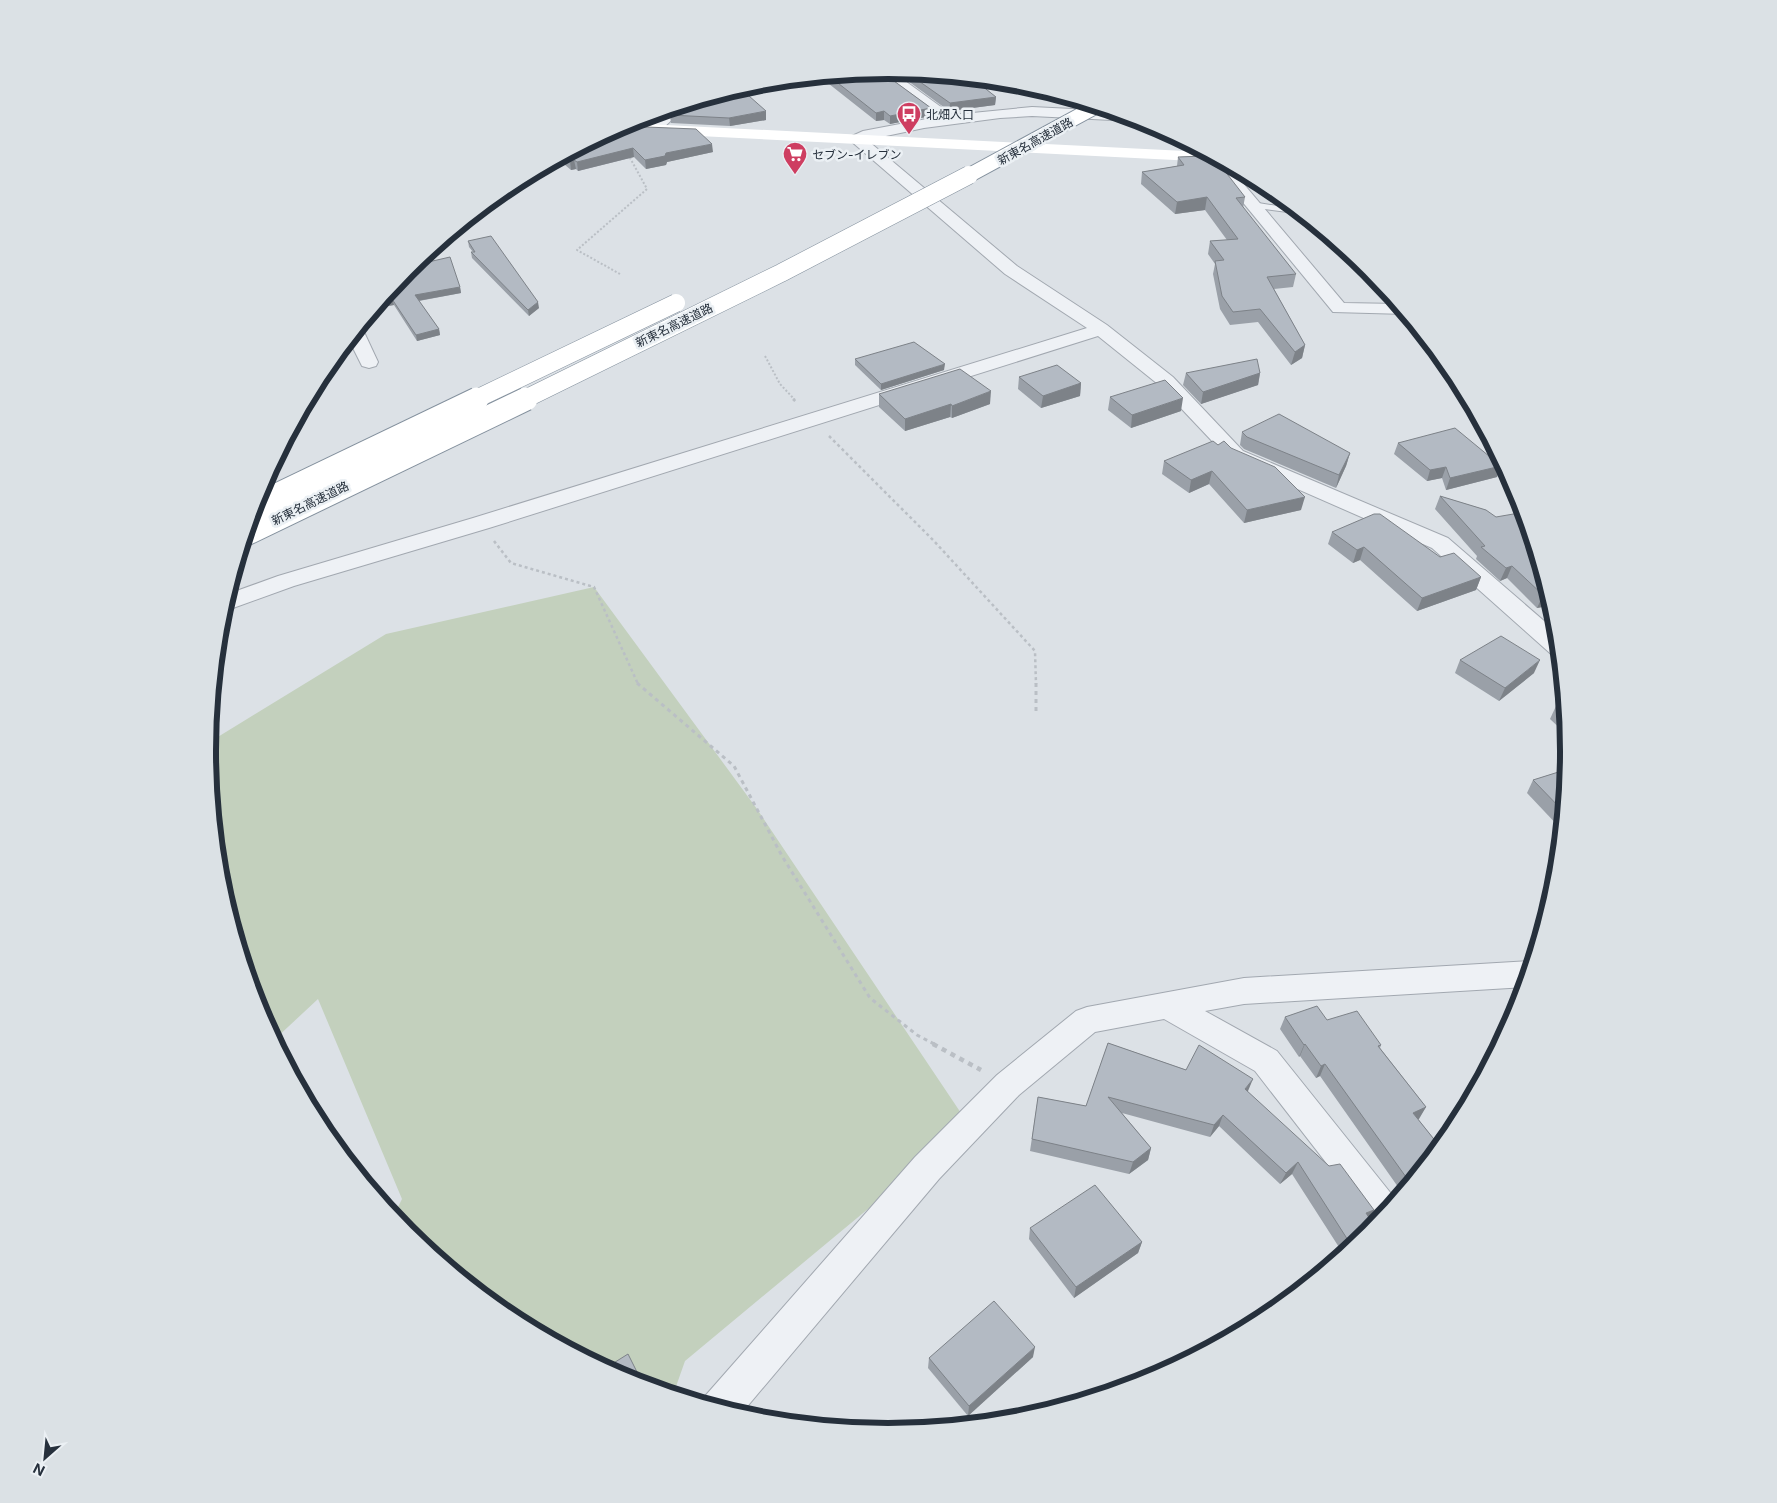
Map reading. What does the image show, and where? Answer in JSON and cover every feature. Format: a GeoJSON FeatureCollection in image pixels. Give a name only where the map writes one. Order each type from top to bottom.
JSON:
{"type":"FeatureCollection","features":[{"type":"Feature","properties":{"kind":"main road","name":"新東名高速道路"},"geometry":{"type":"LineString","coordinates":[[813,236],[968,158],[1070,104]]}},
{"type":"Feature","properties":{"kind":"main road","name":"新東名高速道路"},"geometry":{"type":"LineString","coordinates":[[253,531],[506,408],[881,222],[1090,110]]}},
{"type":"Feature","properties":{"kind":"main road"},"geometry":{"type":"LineString","coordinates":[[638,127],[1202,156]]}},
{"type":"Feature","properties":{"kind":"main road","name":"新東名高速道路"},"geometry":{"type":"LineString","coordinates":[[264,501],[688,297]]}},
{"type":"Feature","properties":{"kind":"street"},"geometry":{"type":"LineString","coordinates":[[892,79],[950,120]]}},
{"type":"Feature","properties":{"kind":"street"},"geometry":{"type":"LineString","coordinates":[[1108,115],[1020,112],[950,120],[868,134],[858,139],[1011,270],[1101,329],[1166,381],[1236,455],[1440,543],[1551,640]]}},
{"type":"Feature","properties":{"kind":"street"},"geometry":{"type":"LineString","coordinates":[[655,128],[668,115]]}},
{"type":"Feature","properties":{"kind":"street"},"geometry":{"type":"LineString","coordinates":[[1222,168],[1339,308],[1395,309]]}},
{"type":"Feature","properties":{"kind":"street"},"geometry":{"type":"LineString","coordinates":[[234,600],[286,581],[481,523],[811,418],[1101,329]]}},
{"type":"Feature","properties":{"kind":"street"},"geometry":{"type":"LineString","coordinates":[[358,338],[369,362]]}},
{"type":"Feature","properties":{"kind":"street"},"geometry":{"type":"LineString","coordinates":[[725,1403],[927,1168],[1008,1085],[1087,1020],[1244,992],[1523,974]]}},
{"type":"Feature","properties":{"kind":"street"},"geometry":{"type":"LineString","coordinates":[[1168,1006],[1266,1061],[1382,1208]]}},
{"type":"Feature","properties":{"kind":"lane"},"geometry":{"type":"LineString","coordinates":[[1252,205],[1287,210]]}},
{"type":"Feature","properties":{"kind":"path"},"geometry":{"type":"LineString","coordinates":[[620,274],[576,250],[648,189],[624,145],[623,133]]}},
{"type":"Feature","properties":{"kind":"path"},"geometry":{"type":"LineString","coordinates":[[765,356],[780,384],[811,418],[934,541],[1035,651],[1036,715]]}},
{"type":"Feature","properties":{"kind":"path"},"geometry":{"type":"LineString","coordinates":[[481,523],[511,563],[594,587],[638,685],[734,766],[782,856],[870,998],[917,1035],[1008,1085]]}},
{"type":"Feature","properties":{"kind":"green space"},"geometry":{"type":"Polygon","coordinates":[[[594,587],[757,809],[969,1125],[685,1361],[675,1390],[591,1355],[515,1311],[445,1257],[413,1227],[397,1210],[402,1199],[318,999],[279,1035],[251,968],[229,883],[222,839],[217,795],[216,738],[386,634],[594,587]]]}},
{"type":"Feature","properties":{"kind":"building"},"geometry":{"type":"Polygon","coordinates":[[[892,79],[931,108],[890,116],[884,111],[876,113],[835,81],[892,79]]]}},
{"type":"Feature","properties":{"kind":"building"},"geometry":{"type":"Polygon","coordinates":[[[917,80],[982,86],[996,97],[950,103],[917,80]]]}},
{"type":"Feature","properties":{"kind":"building"},"geometry":{"type":"Polygon","coordinates":[[[747,94],[766,111],[729,118],[670,115],[747,94]]]}},
{"type":"Feature","properties":{"kind":"building"},"geometry":{"type":"Polygon","coordinates":[[[639,127],[696,129],[712,144],[666,153],[665,156],[645,160],[633,148],[577,162],[574,160],[569,160],[591,148],[639,127]]]}},
{"type":"Feature","properties":{"kind":"building"},"geometry":{"type":"Polygon","coordinates":[[[1201,156],[1222,167],[1245,197],[1236,198],[1296,274],[1267,277],[1305,345],[1295,352],[1260,309],[1233,312],[1222,296],[1215,261],[1224,260],[1210,241],[1238,239],[1207,197],[1177,202],[1142,172],[1184,165],[1178,157],[1201,156]]]}},
{"type":"Feature","properties":{"kind":"building"},"geometry":{"type":"Polygon","coordinates":[[[491,236],[538,302],[528,310],[471,252],[475,252],[468,241],[491,236]]]}},
{"type":"Feature","properties":{"kind":"building"},"geometry":{"type":"Polygon","coordinates":[[[450,257],[460,287],[415,295],[439,329],[416,335],[391,299],[428,262],[450,257]]]}},
{"type":"Feature","properties":{"kind":"building"},"geometry":{"type":"Polygon","coordinates":[[[914,342],[945,364],[881,384],[855,359],[914,342]]]}},
{"type":"Feature","properties":{"kind":"building"},"geometry":{"type":"Polygon","coordinates":[[[1257,359],[1260,373],[1203,392],[1186,373],[1257,359]]]}},
{"type":"Feature","properties":{"kind":"building"},"geometry":{"type":"Polygon","coordinates":[[[1057,365],[1081,383],[1043,396],[1019,377],[1057,365]]]}},
{"type":"Feature","properties":{"kind":"building"},"geometry":{"type":"Polygon","coordinates":[[[960,369],[991,391],[952,406],[951,404],[905,419],[879,394],[960,369]]]}},
{"type":"Feature","properties":{"kind":"building"},"geometry":{"type":"Polygon","coordinates":[[[1165,380],[1183,398],[1132,415],[1110,397],[1165,380]]]}},
{"type":"Feature","properties":{"kind":"building"},"geometry":{"type":"Polygon","coordinates":[[[1279,414],[1350,453],[1339,475],[1247,437],[1242,432],[1279,414]]]}},
{"type":"Feature","properties":{"kind":"building"},"geometry":{"type":"Polygon","coordinates":[[[1455,428],[1495,461],[1498,467],[1450,478],[1446,467],[1430,470],[1398,443],[1455,428]]]}},
{"type":"Feature","properties":{"kind":"building"},"geometry":{"type":"Polygon","coordinates":[[[1213,441],[1218,445],[1224,441],[1231,448],[1275,467],[1305,497],[1247,510],[1212,471],[1191,480],[1164,461],[1213,441]]]}},
{"type":"Feature","properties":{"kind":"building"},"geometry":{"type":"Polygon","coordinates":[[[1440,496],[1486,510],[1496,517],[1518,513],[1526,535],[1542,594],[1512,566],[1506,568],[1481,547],[1485,546],[1440,496]]]}},
{"type":"Feature","properties":{"kind":"building"},"geometry":{"type":"Polygon","coordinates":[[[1374,514],[1380,514],[1440,557],[1454,553],[1481,577],[1422,598],[1364,547],[1357,550],[1332,532],[1374,514]]]}},
{"type":"Feature","properties":{"kind":"building"},"geometry":{"type":"Polygon","coordinates":[[[1501,636],[1540,660],[1505,688],[1460,660],[1501,636]]]}},
{"type":"Feature","properties":{"kind":"building"},"geometry":{"type":"Polygon","coordinates":[[[1561,771],[1559,807],[1533,780],[1561,771]]]}},
{"type":"Feature","properties":{"kind":"building"},"geometry":{"type":"Polygon","coordinates":[[[1317,1006],[1327,1020],[1357,1011],[1381,1045],[1378,1046],[1426,1107],[1413,1113],[1436,1142],[1407,1179],[1325,1064],[1321,1066],[1285,1017],[1317,1006]]]}},
{"type":"Feature","properties":{"kind":"building"},"geometry":{"type":"Polygon","coordinates":[[[1108,1043],[1186,1070],[1199,1045],[1253,1079],[1245,1089],[1329,1166],[1340,1164],[1374,1210],[1366,1213],[1371,1220],[1349,1241],[1298,1162],[1286,1173],[1223,1115],[1214,1125],[1108,1097],[1151,1148],[1133,1162],[1032,1139],[1038,1097],[1086,1106],[1108,1043]]]}},
{"type":"Feature","properties":{"kind":"building"},"geometry":{"type":"Polygon","coordinates":[[[1095,1185],[1142,1242],[1076,1287],[1030,1228],[1095,1185]]]}},
{"type":"Feature","properties":{"kind":"building"},"geometry":{"type":"Polygon","coordinates":[[[994,1301],[1035,1347],[969,1406],[929,1358],[994,1301]]]}},
{"type":"Feature","properties":{"kind":"building"},"geometry":{"type":"Polygon","coordinates":[[[628,1354],[639,1376],[631,1373],[612,1364],[628,1354]]]}},
{"type":"Feature","properties":{"kind":"place","name":"北畑入口"},"geometry":{"type":"Point","coordinates":[909,135]}},
{"type":"Feature","properties":{"kind":"place","name":"セブン-イレブン"},"geometry":{"type":"Point","coordinates":[795,175]}}]}
